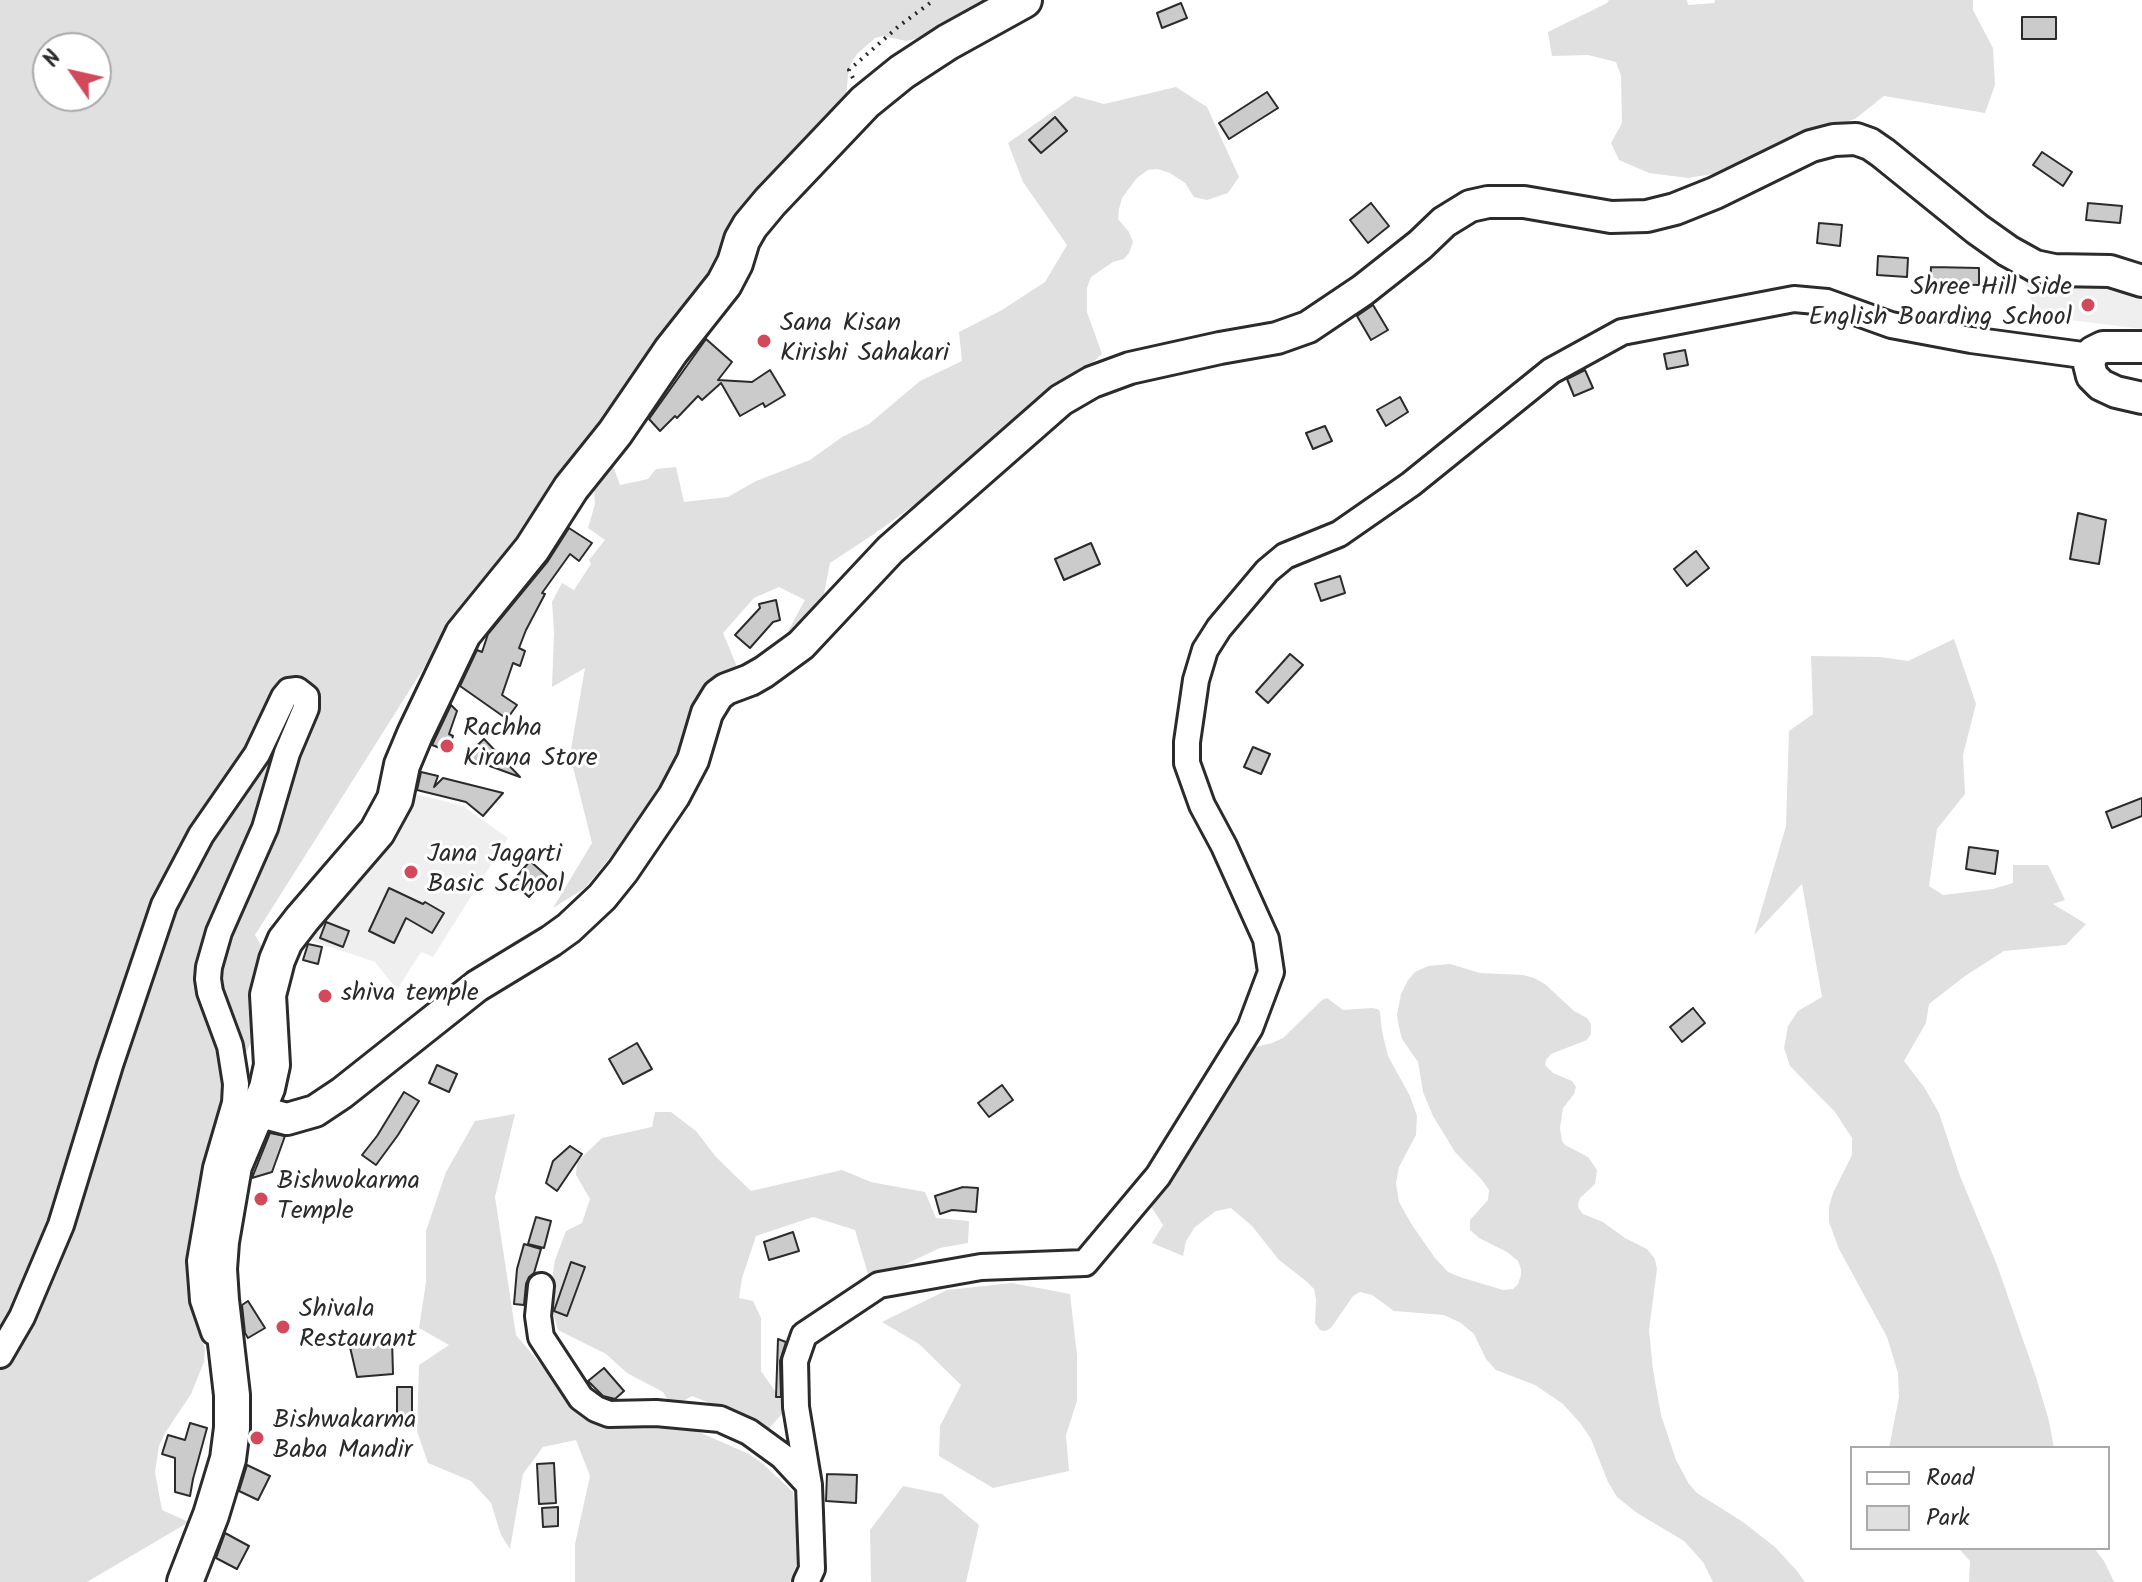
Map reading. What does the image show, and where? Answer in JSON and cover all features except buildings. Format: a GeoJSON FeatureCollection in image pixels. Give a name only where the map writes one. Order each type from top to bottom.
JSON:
{"type":"FeatureCollection","features":[{"type":"Feature","properties":{"kind":"main road"},"geometry":{"type":"LineString","coordinates":[[185,1582],[211,1515],[228,1459],[232,1395],[219,1269],[221,1242],[234,1166],[267,1088],[272,1065],[268,995],[285,941],[377,832],[395,799],[402,765],[415,734],[463,634],[532,549],[571,488],[724,284],[750,226],[865,102],[924,57],[1024,0]]}},
{"type":"Feature","properties":{"kind":"street"},"geometry":{"type":"LineString","coordinates":[[257,1111],[287,1119],[315,1111],[477,986],[551,941],[578,920],[623,871],[674,796],[693,760],[707,713],[718,695],[764,672],[801,645],[890,550],[1061,400],[1092,382],[1130,368],[1277,338],[1308,327],[1363,290],[1444,222],[1470,206],[1488,202],[1524,202],[1611,217],[1647,216],[1715,193],[1811,146],[1856,139],[1883,153],[1977,229],[2035,266],[2054,270],[2110,271],[2142,281]]}},
{"type":"Feature","properties":{"kind":"street"},"geometry":{"type":"LineString","coordinates":[[806,1582],[812,1569],[809,1485],[796,1407],[795,1361],[804,1335],[879,1285],[981,1267],[1085,1263],[1158,1176],[1244,1041],[1271,972],[1266,939],[1202,805],[1187,763],[1187,742],[1196,680],[1205,650],[1219,628],[1267,571],[1285,556],[1348,528],[1411,484],[1551,371],[1622,332],[1794,299],[1827,302],[1891,325],[1971,340],[2090,356]]}},
{"type":"Feature","properties":{"kind":"street"},"geometry":{"type":"LineString","coordinates":[[2142,347],[2103,347],[2090,356],[2089,368],[2101,385],[2142,398]]}},
{"type":"Feature","properties":{"kind":"street"},"geometry":{"type":"LineString","coordinates":[[0,1355],[22,1317],[61,1225],[164,905],[201,835],[257,754],[284,697],[289,691],[297,690],[306,697],[306,708],[287,753],[265,828],[219,932],[209,967],[210,992],[230,1046],[236,1084],[235,1103],[219,1156],[203,1238],[200,1278],[211,1328],[227,1359]]}},
{"type":"Feature","properties":{"kind":"street"},"geometry":{"type":"LineString","coordinates":[[541,1286],[538,1316],[541,1337],[581,1398],[609,1414],[656,1413],[720,1419],[749,1432],[782,1456],[809,1485]]}},
{"type":"Feature","properties":{"kind":"path"},"geometry":{"type":"LineString","coordinates":[[865,102],[849,70],[934,0]]}},
{"type":"Feature","properties":{"kind":"shaded area","name":"Shree Hill Side English Boarding School"},"geometry":{"type":"Polygon","coordinates":[[[2091,281],[2142,294],[2142,329],[2038,316],[2024,282],[2091,281]]]}},
{"type":"Feature","properties":{"kind":"shaded area","name":"Jana Jagarti Basic School"},"geometry":{"type":"Polygon","coordinates":[[[412,793],[463,806],[508,838],[433,957],[421,952],[397,990],[375,962],[283,931],[412,793]]]}},
{"type":"Feature","properties":{"kind":"green space"},"geometry":{"type":"Polygon","coordinates":[[[0,0],[1001,0],[915,39],[875,38],[857,54],[848,75],[846,99],[727,246],[667,340],[530,520],[511,552],[454,620],[255,935],[270,960],[254,1037],[220,1104],[208,1152],[197,1316],[205,1350],[204,1362],[191,1394],[159,1446],[155,1472],[162,1510],[189,1522],[87,1582],[0,1582],[0,0]]]}},
{"type":"Feature","properties":{"kind":"green space"},"geometry":{"type":"Polygon","coordinates":[[[1609,0],[1687,0],[1688,5],[1714,3],[1715,0],[1973,0],[1973,10],[1993,48],[1995,85],[1985,113],[1884,96],[1855,119],[1821,130],[1750,168],[1688,178],[1649,173],[1619,160],[1611,143],[1622,123],[1621,76],[1616,62],[1588,55],[1552,56],[1548,32],[1609,0]]]}},
{"type":"Feature","properties":{"kind":"green space"},"geometry":{"type":"Polygon","coordinates":[[[1176,87],[1207,107],[1239,177],[1228,193],[1207,200],[1194,197],[1185,183],[1157,169],[1148,170],[1137,178],[1122,198],[1119,209],[1118,219],[1133,242],[1129,253],[1124,259],[1113,262],[1091,277],[1087,288],[1087,312],[1102,354],[1011,435],[830,563],[823,599],[812,627],[754,669],[787,633],[805,600],[779,587],[754,598],[723,633],[738,669],[651,815],[617,849],[585,888],[553,908],[592,843],[570,755],[585,668],[552,687],[552,602],[562,583],[574,590],[591,564],[589,560],[605,540],[588,528],[595,504],[593,475],[608,452],[620,485],[648,479],[656,469],[676,467],[684,502],[728,497],[756,481],[810,460],[842,437],[869,424],[920,381],[962,361],[959,332],[1002,310],[1045,282],[1067,245],[1023,182],[1008,143],[1075,96],[1104,104],[1176,87]]]}},
{"type":"Feature","properties":{"kind":"green space"},"geometry":{"type":"Polygon","coordinates":[[[1954,639],[1976,704],[1963,755],[1965,794],[1937,829],[1929,886],[1943,895],[1993,889],[2013,883],[2013,865],[2048,865],[2065,900],[2053,904],[2086,924],[2066,945],[2004,951],[1965,976],[1929,1004],[1926,1023],[1904,1061],[1939,1113],[2036,1377],[2054,1446],[1889,1446],[1899,1397],[1898,1373],[1887,1337],[1839,1249],[1829,1222],[1833,1193],[1852,1155],[1852,1138],[1835,1112],[1790,1066],[1784,1048],[1788,1026],[1798,1011],[1822,997],[1802,884],[1754,935],[1786,826],[1789,731],[1813,714],[1811,656],[1880,657],[1908,661],[1954,639]]]}},
{"type":"Feature","properties":{"kind":"green space"},"geometry":{"type":"Polygon","coordinates":[[[1450,964],[1480,973],[1534,978],[1591,1024],[1591,1034],[1587,1040],[1551,1054],[1545,1065],[1553,1073],[1572,1081],[1576,1087],[1563,1108],[1562,1141],[1588,1157],[1597,1170],[1595,1184],[1580,1198],[1579,1209],[1647,1249],[1655,1259],[1657,1269],[1649,1330],[1653,1370],[1661,1415],[1676,1460],[1689,1484],[1697,1493],[1775,1547],[1805,1582],[1713,1582],[1703,1562],[1684,1541],[1617,1497],[1591,1439],[1563,1404],[1535,1385],[1496,1370],[1486,1359],[1474,1334],[1461,1323],[1444,1315],[1394,1311],[1372,1295],[1360,1292],[1353,1296],[1331,1328],[1320,1330],[1315,1323],[1314,1289],[1279,1260],[1252,1226],[1231,1208],[1216,1211],[1195,1227],[1186,1241],[1183,1256],[1152,1243],[1163,1225],[1148,1202],[1251,1048],[1283,1038],[1327,998],[1343,1010],[1372,1008],[1380,1012],[1388,1056],[1410,1096],[1417,1116],[1416,1135],[1399,1167],[1396,1183],[1399,1202],[1412,1225],[1448,1272],[1503,1290],[1513,1289],[1521,1275],[1518,1261],[1470,1230],[1470,1220],[1488,1200],[1489,1190],[1455,1152],[1433,1116],[1423,1092],[1418,1062],[1402,1039],[1399,1027],[1397,1015],[1401,994],[1408,980],[1415,972],[1428,966],[1450,964]]]}},
{"type":"Feature","properties":{"kind":"green space"},"geometry":{"type":"Polygon","coordinates":[[[655,1112],[671,1112],[696,1131],[716,1157],[751,1191],[842,1170],[871,1182],[925,1192],[936,1218],[969,1221],[968,1243],[940,1248],[870,1281],[855,1230],[813,1217],[756,1236],[739,1298],[753,1301],[761,1318],[761,1371],[787,1408],[767,1431],[692,1396],[672,1407],[663,1392],[627,1373],[606,1354],[558,1330],[549,1299],[555,1260],[566,1231],[582,1223],[590,1199],[576,1175],[577,1162],[602,1138],[652,1127],[655,1112]]]}},
{"type":"Feature","properties":{"kind":"green space"},"geometry":{"type":"Polygon","coordinates":[[[515,1114],[495,1197],[516,1335],[569,1398],[683,1425],[749,1454],[762,1463],[793,1492],[800,1556],[790,1582],[575,1582],[575,1544],[590,1476],[576,1440],[543,1447],[523,1474],[510,1549],[501,1535],[491,1503],[471,1481],[428,1463],[417,1431],[419,1365],[449,1345],[419,1328],[426,1282],[426,1231],[446,1172],[475,1121],[515,1114]]]}},
{"type":"Feature","properties":{"kind":"green space"},"geometry":{"type":"Polygon","coordinates":[[[1012,1283],[1070,1294],[1077,1355],[1077,1401],[1066,1435],[1069,1471],[993,1488],[939,1456],[940,1426],[961,1385],[919,1344],[882,1322],[947,1290],[1012,1283]]]}},
{"type":"Feature","properties":{"kind":"green space"},"geometry":{"type":"Polygon","coordinates":[[[903,1486],[942,1494],[979,1525],[966,1582],[871,1582],[870,1530],[903,1486]]]}},
{"type":"Feature","properties":{"kind":"green space"},"geometry":{"type":"Polygon","coordinates":[[[1960,1550],[2096,1550],[2114,1582],[1969,1582],[1970,1561],[1960,1550]]]}},
{"type":"Feature","properties":{"kind":"place","name":"Shree Hill Side English Boarding School"},"geometry":{"type":"Point","coordinates":[2088,305]}},
{"type":"Feature","properties":{"kind":"place","name":"Sana Kisan Kirishi Sahakari"},"geometry":{"type":"Point","coordinates":[764,341]}},
{"type":"Feature","properties":{"kind":"place","name":"Rachha Kirana Store"},"geometry":{"type":"Point","coordinates":[447,746]}},
{"type":"Feature","properties":{"kind":"place","name":"Jana Jagarti Basic School"},"geometry":{"type":"Point","coordinates":[411,872]}},
{"type":"Feature","properties":{"kind":"place","name":"shiva temple"},"geometry":{"type":"Point","coordinates":[325,996]}},
{"type":"Feature","properties":{"kind":"place","name":"Bishwokarma Temple"},"geometry":{"type":"Point","coordinates":[261,1199]}},
{"type":"Feature","properties":{"kind":"place","name":"Shivala Restaurant"},"geometry":{"type":"Point","coordinates":[283,1327]}},
{"type":"Feature","properties":{"kind":"place","name":"Bishwakarma Baba Mandir"},"geometry":{"type":"Point","coordinates":[257,1438]}}]}
